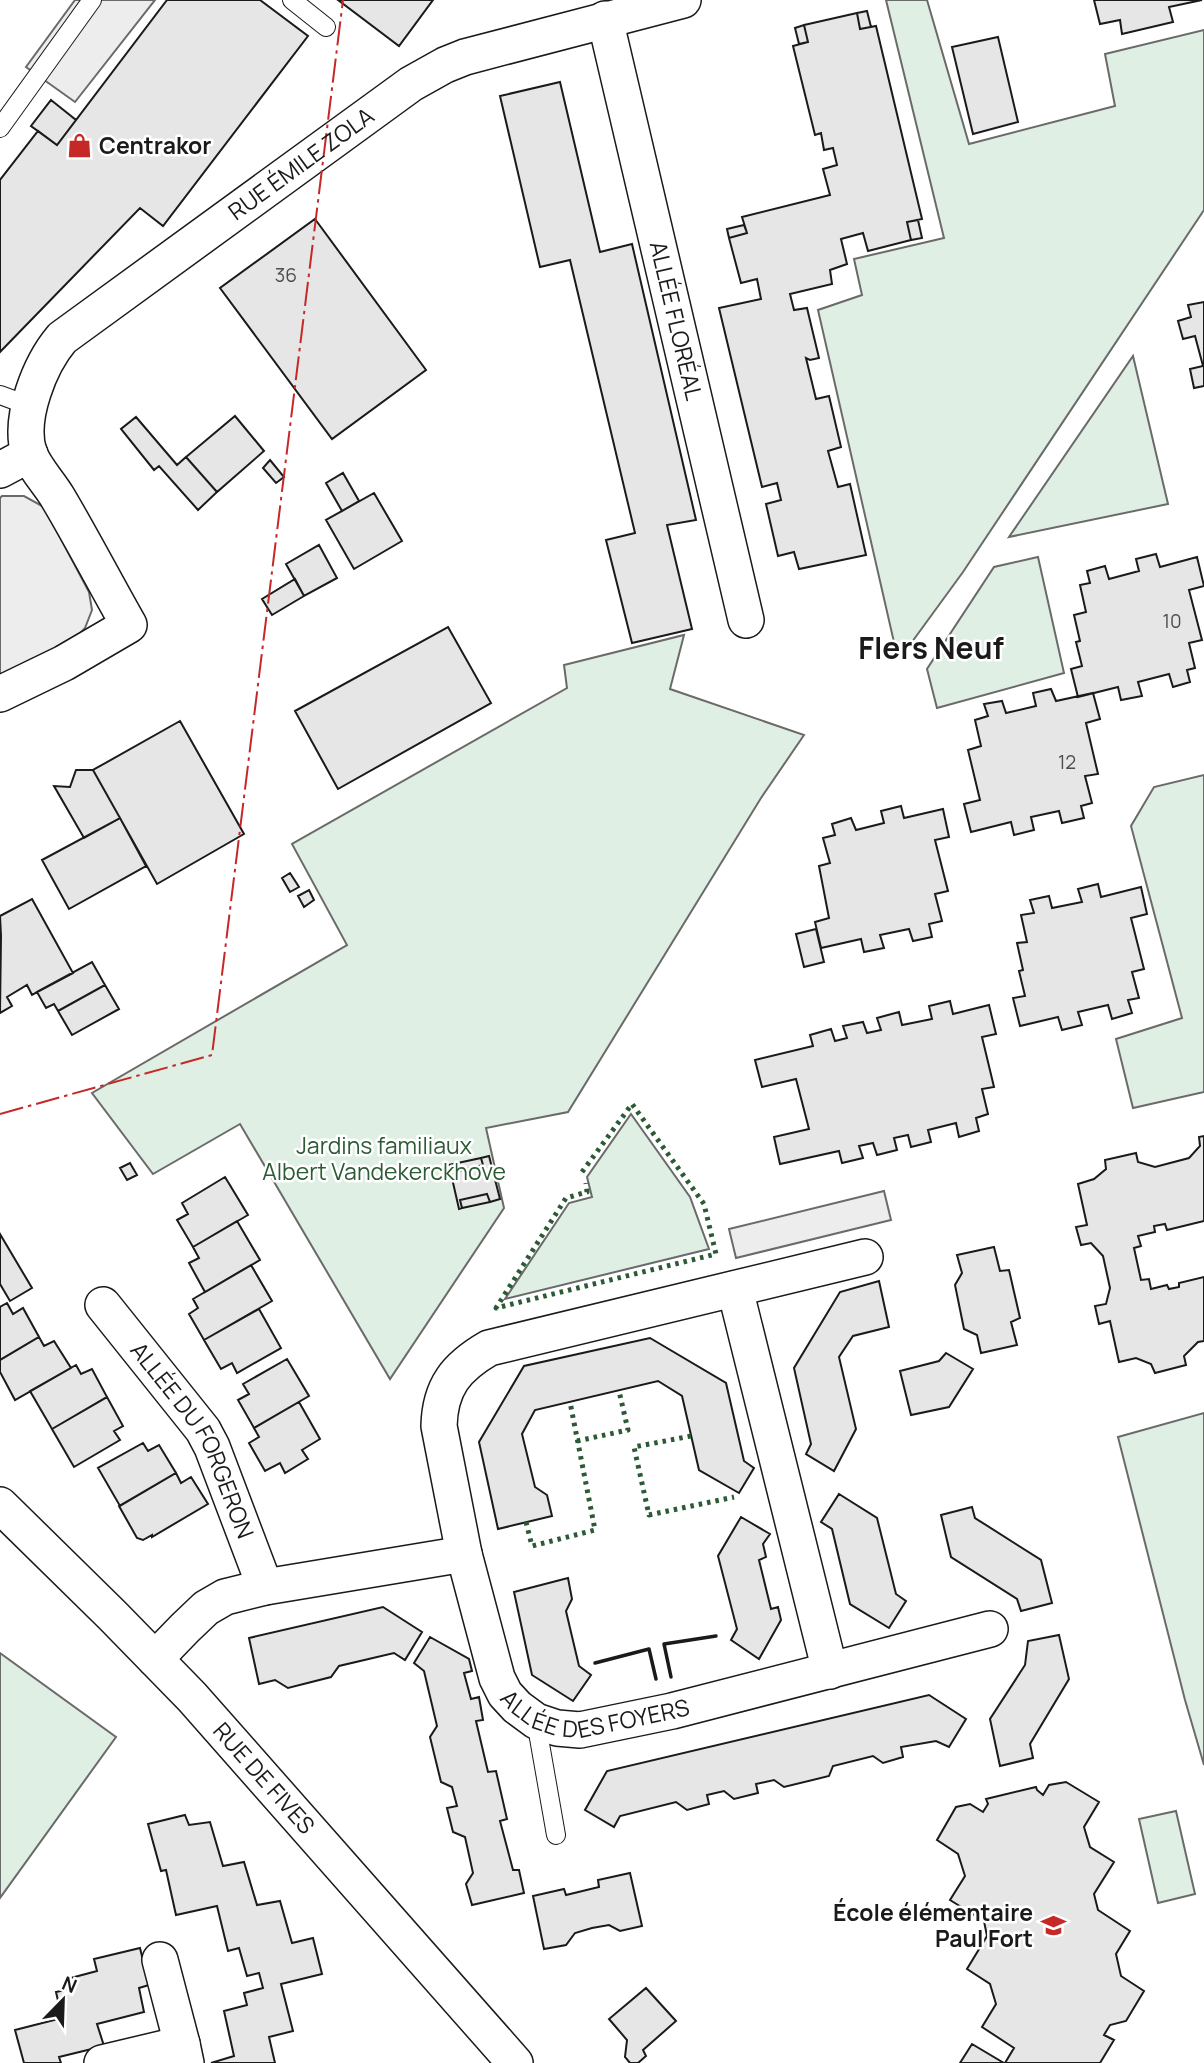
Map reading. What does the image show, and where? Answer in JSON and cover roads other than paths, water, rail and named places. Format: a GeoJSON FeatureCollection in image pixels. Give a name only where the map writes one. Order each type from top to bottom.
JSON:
{"type":"FeatureCollection","features":[{"type":"Feature","properties":{"kind":"street","name":"RUE ÉMILE ZOLA"},"geometry":{"type":"LineString","coordinates":[[0,694],[64,663],[130,625],[58,498],[15,462],[27,439],[15,401],[62,338],[411,84],[445,65],[465,57],[683,0]]}},
{"type":"Feature","properties":{"kind":"street","name":"ALLÉE FLORÉAL"},"geometry":{"type":"LineString","coordinates":[[605,19],[746,620]]}},
{"type":"Feature","properties":{"kind":"street","name":"ALLÉE DES FOYERS"},"geometry":{"type":"LineString","coordinates":[[865,1257],[489,1348],[456,1371],[447,1386],[439,1410],[439,1426],[464,1554],[497,1678],[505,1694],[536,1721],[557,1728],[580,1730],[672,1711],[990,1629]]}},
{"type":"Feature","properties":{"kind":"street"},"geometry":{"type":"LineString","coordinates":[[735,1289],[830,1671]]}},
{"type":"Feature","properties":{"kind":"street","name":"ALLÉE DU FORGERON"},"geometry":{"type":"LineString","coordinates":[[103,1305],[203,1430],[212,1447],[265,1587]]}},
{"type":"Feature","properties":{"kind":"street","name":"RUE DE FIVES"},"geometry":{"type":"LineString","coordinates":[[0,1505],[192,1697],[515,2063]]}},
{"type":"Feature","properties":{"kind":"street"},"geometry":{"type":"LineString","coordinates":[[155,1659],[206,1608],[225,1597],[265,1587],[464,1554]]}},
{"type":"Feature","properties":{"kind":"street"},"geometry":{"type":"LineString","coordinates":[[102,2063],[184,2053],[160,1960]]}},
{"type":"Feature","properties":{"kind":"lane"},"geometry":{"type":"LineString","coordinates":[[0,128],[92,0]]}},
{"type":"Feature","properties":{"kind":"lane"},"geometry":{"type":"LineString","coordinates":[[292,0],[326,27]]}},
{"type":"Feature","properties":{"kind":"lane"},"geometry":{"type":"LineString","coordinates":[[536,1721],[556,1835]]}},
{"type":"Feature","properties":{"kind":"place","name":"Centrakor"},"geometry":{"type":"Point","coordinates":[79,146]}},
{"type":"Feature","properties":{"kind":"place","name":"École élémentaire Paul Fort"},"geometry":{"type":"Point","coordinates":[1053,1926]}},
{"type":"Feature","properties":{"kind":"district","name":"Flers Neuf"},"geometry":{"type":"Point","coordinates":[931,649]}},
{"type":"Feature","properties":{"kind":"park label","name":"Jardins familiaux Albert Vandekerckhove"},"geometry":{"type":"Point","coordinates":[384,1159]}}]}
